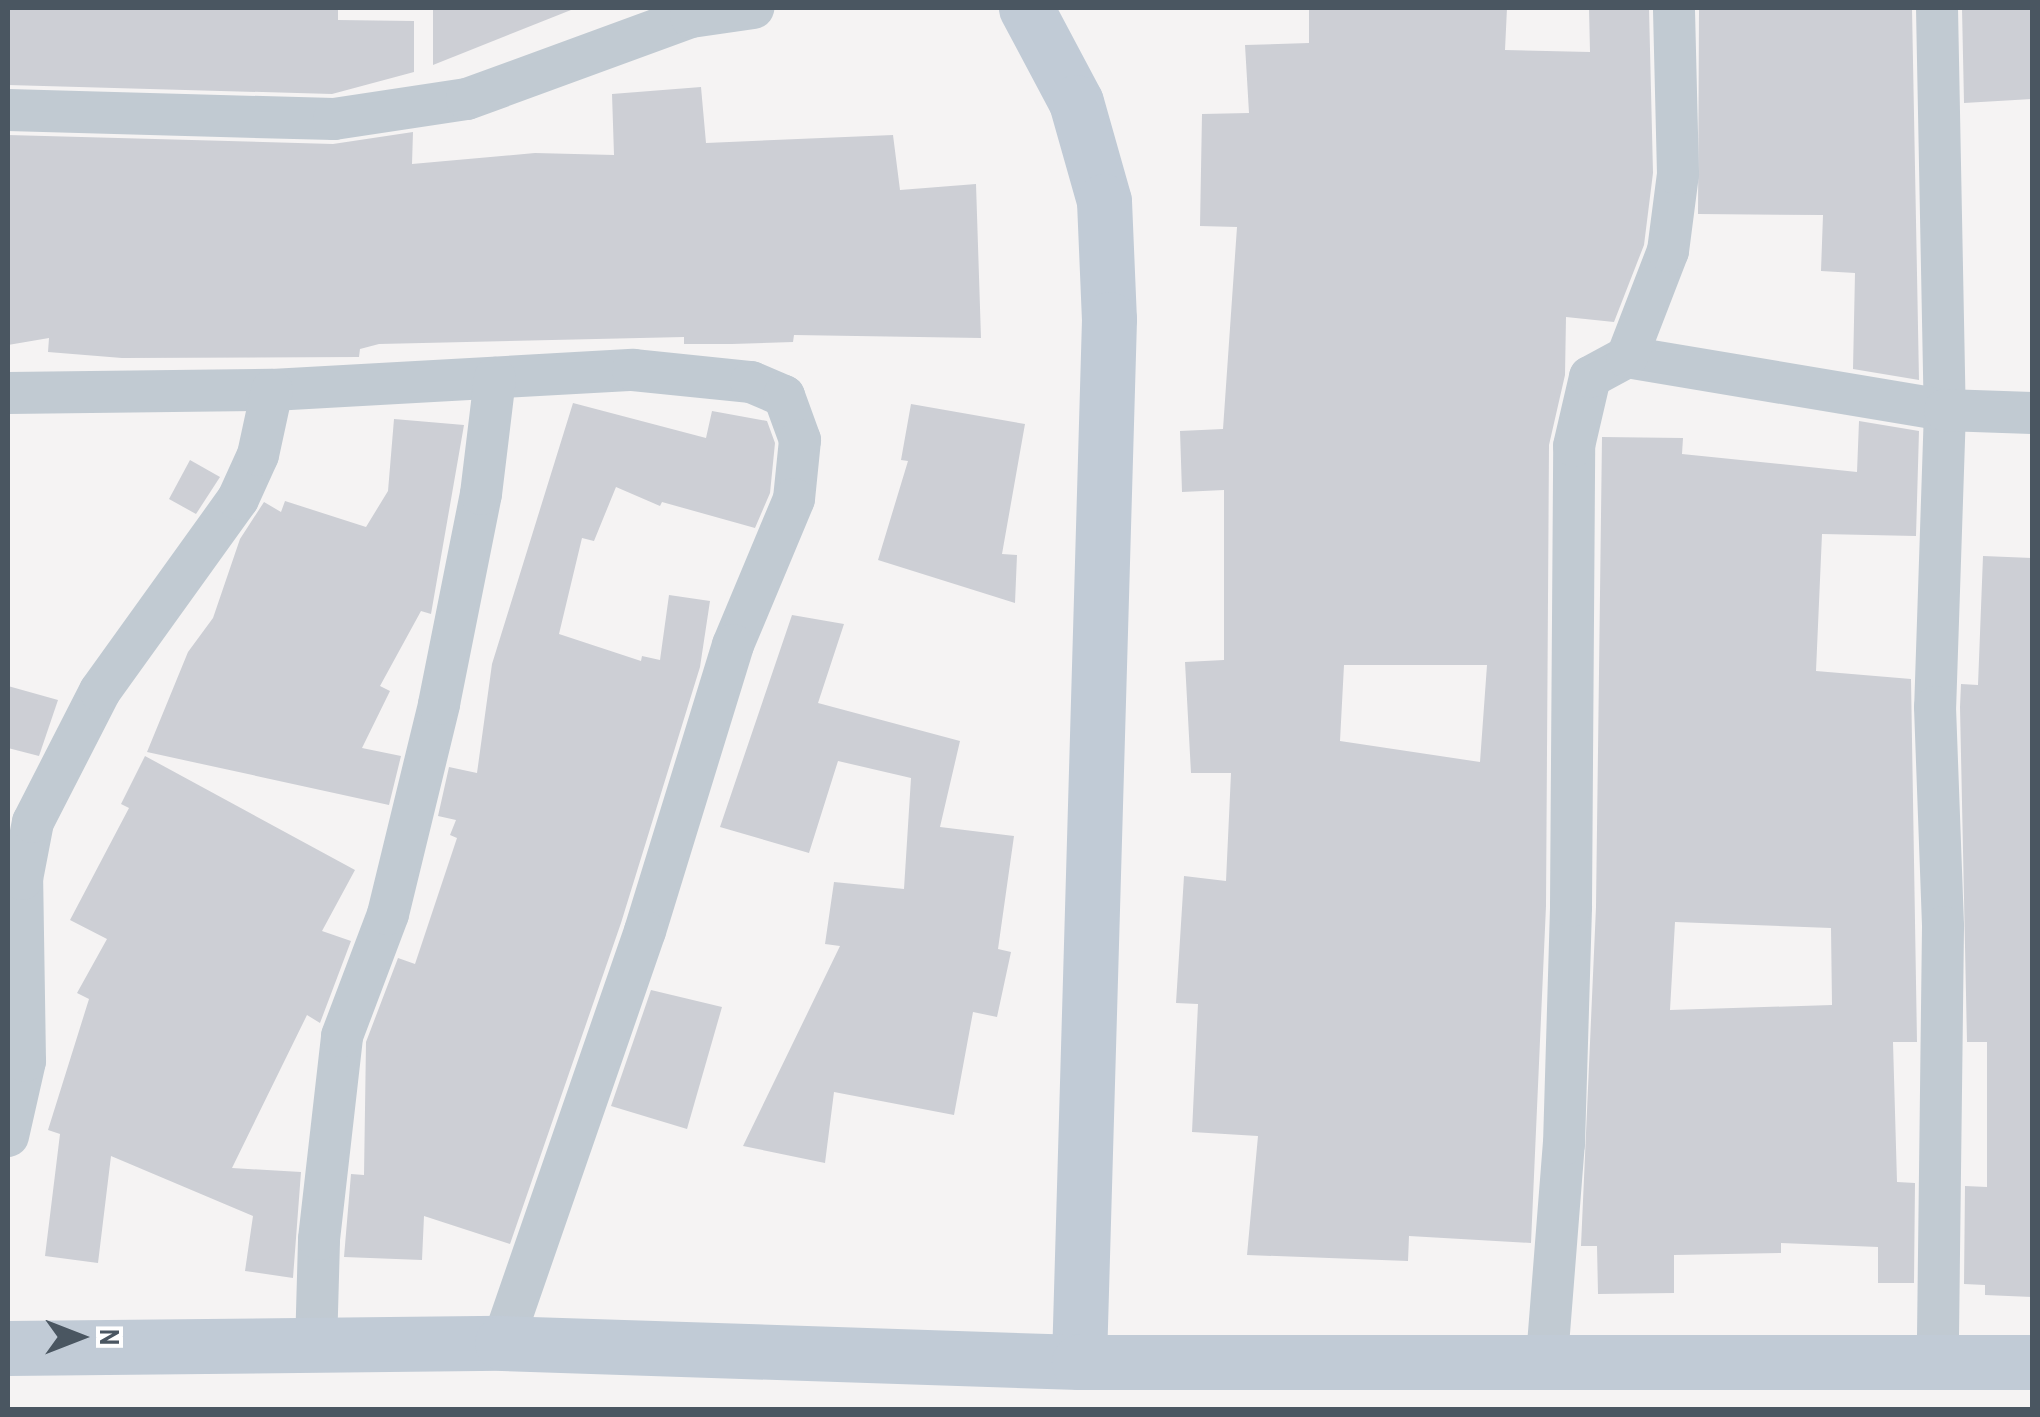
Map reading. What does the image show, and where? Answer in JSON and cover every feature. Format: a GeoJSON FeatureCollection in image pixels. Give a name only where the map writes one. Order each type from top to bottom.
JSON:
{"type":"FeatureCollection","features":[{"type":"Feature","properties":{"kind":"street"},"geometry":{"type":"LineString","coordinates":[[8,110],[334,119],[467,99],[690,17],[752,8]]}},
{"type":"Feature","properties":{"kind":"street"},"geometry":{"type":"LineString","coordinates":[[1026,8],[1076,102],[1104,201],[1108,299],[1102,720],[1079,1362]]}},
{"type":"Feature","properties":{"kind":"street"},"geometry":{"type":"LineString","coordinates":[[1626,357],[1668,251],[1678,174],[1674,8]]}},
{"type":"Feature","properties":{"kind":"street"},"geometry":{"type":"LineString","coordinates":[[1937,8],[1945,410],[1935,707],[1944,985],[1938,1360]]}},
{"type":"Feature","properties":{"kind":"street"},"geometry":{"type":"LineString","coordinates":[[1547,1358],[1570,946],[1574,446],[1590,376],[1626,357],[1945,410],[2032,414]]}},
{"type":"Feature","properties":{"kind":"street"},"geometry":{"type":"LineString","coordinates":[[8,393],[272,390],[495,378],[548,370],[633,370],[751,382],[784,396],[800,440],[794,500],[733,645],[645,931],[502,1342]]}},
{"type":"Feature","properties":{"kind":"street"},"geometry":{"type":"LineString","coordinates":[[316,1348],[319,1239],[342,1036],[388,914],[439,704],[481,494],[495,378]]}},
{"type":"Feature","properties":{"kind":"street"},"geometry":{"type":"LineString","coordinates":[[8,1136],[25,1061],[22,879],[34,822],[100,691],[238,500],[258,455],[272,390]]}},
{"type":"Feature","properties":{"kind":"street"},"geometry":{"type":"LineString","coordinates":[[8,1348],[316,1348],[502,1342],[1079,1362],[1547,1358],[2032,1362]]}},
{"type":"Feature","properties":{"kind":"building"},"geometry":{"type":"Polygon","coordinates":[[[8,8],[338,8],[338,20],[414,21],[414,72],[332,94],[8,85],[8,8]]]}},
{"type":"Feature","properties":{"kind":"building"},"geometry":{"type":"Polygon","coordinates":[[[433,8],[570,8],[571,10],[433,65],[433,8]]]}},
{"type":"Feature","properties":{"kind":"building"},"geometry":{"type":"Polygon","coordinates":[[[1309,8],[1507,8],[1505,50],[1590,52],[1589,8],[1649,8],[1653,173],[1644,245],[1614,322],[1566,317],[1565,375],[1549,445],[1546,906],[1531,1243],[1409,1236],[1408,1261],[1247,1255],[1258,1136],[1192,1132],[1198,1004],[1176,1003],[1184,876],[1226,881],[1231,773],[1191,773],[1185,662],[1224,660],[1224,490],[1182,492],[1180,431],[1223,429],[1237,227],[1200,226],[1202,114],[1249,113],[1245,45],[1309,43],[1309,8]],[[1344,665],[1340,741],[1480,762],[1487,665],[1344,665]]]}},
{"type":"Feature","properties":{"kind":"building"},"geometry":{"type":"Polygon","coordinates":[[[1699,8],[1912,8],[1919,380],[1853,369],[1855,273],[1821,271],[1823,215],[1698,214],[1699,8]]]}},
{"type":"Feature","properties":{"kind":"building"},"geometry":{"type":"Polygon","coordinates":[[[1962,8],[2032,8],[2032,99],[1964,103],[1962,8]]]}},
{"type":"Feature","properties":{"kind":"building"},"geometry":{"type":"Polygon","coordinates":[[[701,87],[706,143],[893,135],[900,190],[976,184],[981,338],[794,335],[793,342],[732,344],[684,344],[684,337],[379,344],[360,349],[359,357],[122,358],[48,352],[49,338],[8,345],[8,135],[333,144],[413,132],[412,164],[535,153],[614,155],[612,94],[701,87]]]}},
{"type":"Feature","properties":{"kind":"building"},"geometry":{"type":"Polygon","coordinates":[[[573,403],[706,438],[712,411],[767,421],[775,443],[770,493],[755,528],[662,502],[660,506],[616,487],[594,541],[582,538],[559,634],[641,661],[642,656],[660,660],[669,595],[710,601],[700,667],[621,923],[510,1244],[424,1216],[422,1260],[344,1257],[351,1174],[364,1175],[366,1042],[398,958],[415,964],[457,838],[450,835],[456,820],[438,816],[449,767],[477,773],[492,664],[573,403]]]}},
{"type":"Feature","properties":{"kind":"building"},"geometry":{"type":"Polygon","coordinates":[[[911,404],[1025,424],[1002,554],[1017,555],[1015,603],[878,560],[908,461],[901,460],[911,404]]]}},
{"type":"Feature","properties":{"kind":"building"},"geometry":{"type":"Polygon","coordinates":[[[394,419],[464,425],[431,614],[421,611],[380,686],[390,691],[362,748],[401,756],[389,805],[147,752],[188,652],[213,618],[240,539],[264,502],[281,512],[285,501],[366,527],[388,491],[394,419]]]}},
{"type":"Feature","properties":{"kind":"building"},"geometry":{"type":"Polygon","coordinates":[[[1859,421],[1919,431],[1916,536],[1822,534],[1816,671],[1911,679],[1917,1042],[1893,1042],[1897,1182],[1915,1183],[1914,1283],[1878,1283],[1878,1247],[1781,1243],[1781,1253],[1674,1255],[1674,1293],[1598,1294],[1597,1246],[1581,1246],[1596,907],[1602,437],[1683,438],[1682,454],[1857,472],[1859,421]],[[1675,922],[1670,1010],[1832,1005],[1831,928],[1675,922]]]}},
{"type":"Feature","properties":{"kind":"building"},"geometry":{"type":"Polygon","coordinates":[[[190,460],[220,477],[196,514],[169,499],[190,460]]]}},
{"type":"Feature","properties":{"kind":"building"},"geometry":{"type":"Polygon","coordinates":[[[1983,556],[2032,558],[2032,1297],[1985,1295],[1985,1285],[1964,1284],[1965,1186],[1987,1187],[1987,1042],[1967,1042],[1960,707],[1961,684],[1978,685],[1983,556]]]}},
{"type":"Feature","properties":{"kind":"building"},"geometry":{"type":"Polygon","coordinates":[[[792,615],[844,624],[818,703],[960,741],[940,827],[1014,836],[998,949],[1011,952],[997,1017],[973,1012],[954,1115],[834,1092],[825,1163],[743,1146],[840,946],[825,944],[834,882],[904,889],[911,778],[838,761],[809,853],[720,827],[792,615]]]}},
{"type":"Feature","properties":{"kind":"building"},"geometry":{"type":"Polygon","coordinates":[[[8,686],[58,700],[39,756],[8,748],[8,686]]]}},
{"type":"Feature","properties":{"kind":"building"},"geometry":{"type":"Polygon","coordinates":[[[145,756],[355,870],[322,931],[351,941],[320,1023],[307,1015],[232,1168],[301,1172],[293,1278],[245,1271],[253,1216],[111,1156],[98,1263],[45,1256],[60,1134],[48,1130],[89,999],[77,993],[107,939],[70,920],[129,808],[121,804],[145,756]]]}},
{"type":"Feature","properties":{"kind":"building"},"geometry":{"type":"Polygon","coordinates":[[[651,990],[722,1007],[687,1129],[611,1106],[651,990]]]}}]}
